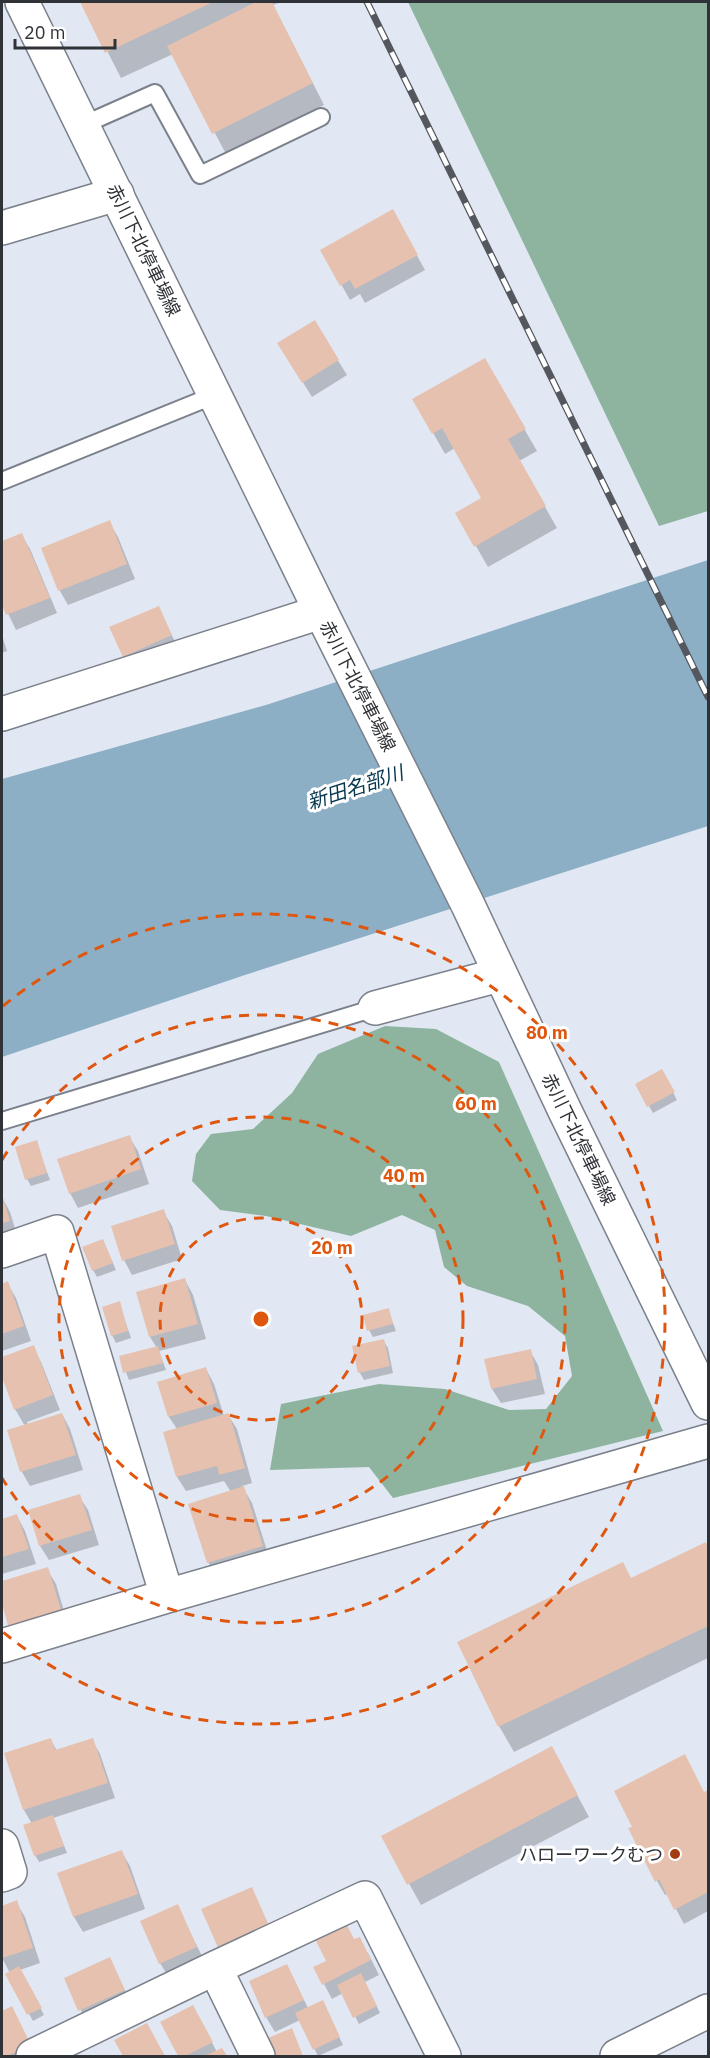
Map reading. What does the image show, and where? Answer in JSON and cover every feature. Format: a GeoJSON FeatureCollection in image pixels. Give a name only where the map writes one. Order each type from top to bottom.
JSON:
{"type":"FeatureCollection","features":[{"type":"Feature","properties":{"kind":"street","name":"赤川下北停車場線"},"geometry":{"type":"LineString","coordinates":[[22,2],[468,905],[499,975],[708,1403]]}},
{"type":"Feature","properties":{"kind":"street"},"geometry":{"type":"LineString","coordinates":[[2,228],[117,194]]}},
{"type":"Feature","properties":{"kind":"street"},"geometry":{"type":"LineString","coordinates":[[2,714],[325,619]]}},
{"type":"Feature","properties":{"kind":"street"},"geometry":{"type":"LineString","coordinates":[[375,1008],[499,975]]}},
{"type":"Feature","properties":{"kind":"street"},"geometry":{"type":"LineString","coordinates":[[2,1251],[57,1232],[167,1596]]}},
{"type":"Feature","properties":{"kind":"street"},"geometry":{"type":"LineString","coordinates":[[2,1646],[167,1596],[708,1441]]}},
{"type":"Feature","properties":{"kind":"street"},"geometry":{"type":"LineString","coordinates":[[2,1846],[10,1872],[2,1875]]}},
{"type":"Feature","properties":{"kind":"street"},"geometry":{"type":"LineString","coordinates":[[48,2053],[215,1968],[365,1898],[444,2056]]}},
{"type":"Feature","properties":{"kind":"street"},"geometry":{"type":"LineString","coordinates":[[215,1968],[258,2056]]}},
{"type":"Feature","properties":{"kind":"street"},"geometry":{"type":"LineString","coordinates":[[617,2056],[708,2011]]}},
{"type":"Feature","properties":{"kind":"lane"},"geometry":{"type":"LineString","coordinates":[[83,125],[155,93],[200,175],[321,117]]}},
{"type":"Feature","properties":{"kind":"lane"},"geometry":{"type":"LineString","coordinates":[[2,482],[215,395]]}},
{"type":"Feature","properties":{"kind":"lane"},"geometry":{"type":"LineString","coordinates":[[2,1121],[375,1008]]}},
{"type":"Feature","properties":{"kind":"green space"},"geometry":{"type":"Polygon","coordinates":[[[408,2],[708,2],[708,511],[659,526],[408,2]]]}},
{"type":"Feature","properties":{"kind":"green space"},"geometry":{"type":"Polygon","coordinates":[[[385,1026],[436,1029],[499,1062],[663,1431],[393,1498],[369,1467],[270,1470],[281,1404],[379,1384],[445,1389],[509,1410],[546,1409],[572,1376],[565,1336],[528,1306],[467,1286],[444,1267],[435,1230],[402,1215],[351,1236],[266,1216],[220,1210],[192,1181],[196,1154],[211,1134],[253,1129],[292,1093],[318,1054],[385,1026]]]}},
{"type":"Feature","properties":{"kind":"water","name":"新田名部川"},"geometry":{"type":"Polygon","coordinates":[[[708,560],[708,826],[245,975],[2,1057],[2,779],[266,705],[708,560]]]}},
{"type":"Feature","properties":{"kind":"building"},"geometry":{"type":"Polygon","coordinates":[[[80,2],[213,2],[105,53],[80,2]]]}},
{"type":"Feature","properties":{"kind":"building"},"geometry":{"type":"Polygon","coordinates":[[[256,2],[272,2],[313,83],[212,134],[167,46],[256,2]]]}},
{"type":"Feature","properties":{"kind":"building"},"geometry":{"type":"Polygon","coordinates":[[[393,209],[418,255],[355,289],[350,280],[340,286],[320,250],[393,209]]]}},
{"type":"Feature","properties":{"kind":"building"},"geometry":{"type":"Polygon","coordinates":[[[315,320],[339,360],[302,383],[277,343],[315,320]]]}},
{"type":"Feature","properties":{"kind":"building"},"geometry":{"type":"Polygon","coordinates":[[[485,358],[526,429],[508,439],[546,506],[474,547],[455,513],[481,498],[442,428],[432,434],[412,399],[485,358]]]}},
{"type":"Feature","properties":{"kind":"building"},"geometry":{"type":"Polygon","coordinates":[[[110,520],[127,564],[58,591],[41,548],[110,520]]]}},
{"type":"Feature","properties":{"kind":"building"},"geometry":{"type":"Polygon","coordinates":[[[22,533],[50,598],[6,615],[2,605],[2,541],[22,533]]]}},
{"type":"Feature","properties":{"kind":"building"},"geometry":{"type":"Polygon","coordinates":[[[159,606],[172,635],[123,657],[109,627],[159,606]]]}},
{"type":"Feature","properties":{"kind":"building"},"geometry":{"type":"Polygon","coordinates":[[[662,1069],[675,1092],[647,1107],[635,1084],[662,1069]]]}},
{"type":"Feature","properties":{"kind":"building"},"geometry":{"type":"Polygon","coordinates":[[[130,1135],[141,1169],[69,1194],[57,1159],[130,1135]]]}},
{"type":"Feature","properties":{"kind":"building"},"geometry":{"type":"Polygon","coordinates":[[[37,1140],[47,1173],[25,1180],[15,1147],[37,1140]]]}},
{"type":"Feature","properties":{"kind":"building"},"geometry":{"type":"Polygon","coordinates":[[[2,1194],[10,1221],[2,1223],[2,1194]]]}},
{"type":"Feature","properties":{"kind":"building"},"geometry":{"type":"Polygon","coordinates":[[[164,1209],[175,1244],[122,1261],[111,1226],[164,1209]]]}},
{"type":"Feature","properties":{"kind":"building"},"geometry":{"type":"Polygon","coordinates":[[[103,1239],[113,1263],[92,1271],[82,1247],[103,1239]]]}},
{"type":"Feature","properties":{"kind":"building"},"geometry":{"type":"Polygon","coordinates":[[[185,1278],[198,1324],[149,1337],[136,1292],[185,1278]]]}},
{"type":"Feature","properties":{"kind":"building"},"geometry":{"type":"Polygon","coordinates":[[[8,1281],[24,1326],[2,1334],[2,1284],[8,1281]]]}},
{"type":"Feature","properties":{"kind":"building"},"geometry":{"type":"Polygon","coordinates":[[[120,1301],[128,1331],[111,1336],[102,1307],[120,1301]]]}},
{"type":"Feature","properties":{"kind":"building"},"geometry":{"type":"Polygon","coordinates":[[[389,1308],[393,1324],[367,1331],[363,1315],[389,1308]]]}},
{"type":"Feature","properties":{"kind":"building"},"geometry":{"type":"Polygon","coordinates":[[[384,1339],[390,1366],[358,1373],[352,1346],[384,1339]]]}},
{"type":"Feature","properties":{"kind":"building"},"geometry":{"type":"Polygon","coordinates":[[[34,1345],[53,1395],[14,1410],[2,1377],[2,1357],[34,1345]]]}},
{"type":"Feature","properties":{"kind":"building"},"geometry":{"type":"Polygon","coordinates":[[[158,1346],[163,1363],[123,1373],[119,1356],[158,1346]]]}},
{"type":"Feature","properties":{"kind":"building"},"geometry":{"type":"Polygon","coordinates":[[[531,1349],[537,1379],[491,1389],[484,1359],[531,1349]]]}},
{"type":"Feature","properties":{"kind":"building"},"geometry":{"type":"Polygon","coordinates":[[[206,1367],[217,1403],[168,1417],[157,1382],[206,1367]]]}},
{"type":"Feature","properties":{"kind":"building"},"geometry":{"type":"Polygon","coordinates":[[[62,1413],[76,1455],[20,1472],[7,1430],[62,1413]]]}},
{"type":"Feature","properties":{"kind":"building"},"geometry":{"type":"Polygon","coordinates":[[[229,1413],[245,1468],[219,1475],[217,1466],[176,1477],[163,1432],[229,1413]]]}},
{"type":"Feature","properties":{"kind":"building"},"geometry":{"type":"Polygon","coordinates":[[[244,1486],[263,1546],[207,1563],[188,1504],[244,1486]]]}},
{"type":"Feature","properties":{"kind":"building"},"geometry":{"type":"Polygon","coordinates":[[[80,1494],[92,1530],[39,1546],[28,1510],[80,1494]]]}},
{"type":"Feature","properties":{"kind":"building"},"geometry":{"type":"Polygon","coordinates":[[[17,1514],[29,1549],[2,1557],[2,1519],[17,1514]]]}},
{"type":"Feature","properties":{"kind":"building"},"geometry":{"type":"Polygon","coordinates":[[[706,1542],[708,1548],[708,1626],[498,1727],[457,1642],[623,1562],[631,1578],[706,1542]]]}},
{"type":"Feature","properties":{"kind":"building"},"geometry":{"type":"Polygon","coordinates":[[[48,1567],[62,1613],[9,1629],[2,1604],[2,1581],[48,1567]]]}},
{"type":"Feature","properties":{"kind":"building"},"geometry":{"type":"Polygon","coordinates":[[[51,1738],[55,1750],[93,1738],[108,1783],[23,1810],[4,1753],[51,1738]]]}},
{"type":"Feature","properties":{"kind":"building"},"geometry":{"type":"Polygon","coordinates":[[[552,1746],[578,1795],[407,1885],[381,1836],[552,1746]]]}},
{"type":"Feature","properties":{"kind":"building","name":"ハローワークむつ"},"geometry":{"type":"Polygon","coordinates":[[[685,1754],[704,1792],[708,1790],[708,1892],[674,1910],[659,1879],[655,1882],[628,1828],[632,1827],[614,1791],[685,1754]]]}},
{"type":"Feature","properties":{"kind":"building"},"geometry":{"type":"Polygon","coordinates":[[[53,1815],[64,1846],[34,1856],[23,1825],[53,1815]]]}},
{"type":"Feature","properties":{"kind":"building"},"geometry":{"type":"Polygon","coordinates":[[[122,1850],[138,1894],[73,1917],[57,1873],[122,1850]]]}},
{"type":"Feature","properties":{"kind":"building"},"geometry":{"type":"Polygon","coordinates":[[[252,1887],[270,1928],[219,1950],[201,1909],[252,1887]]]}},
{"type":"Feature","properties":{"kind":"building"},"geometry":{"type":"Polygon","coordinates":[[[17,1900],[33,1948],[2,1958],[2,1906],[17,1900]]]}},
{"type":"Feature","properties":{"kind":"building"},"geometry":{"type":"Polygon","coordinates":[[[178,1904],[197,1947],[159,1964],[140,1921],[178,1904]]]}},
{"type":"Feature","properties":{"kind":"building"},"geometry":{"type":"Polygon","coordinates":[[[345,1921],[354,1939],[360,1937],[371,1960],[322,1985],[313,1967],[326,1961],[314,1937],[345,1921]]]}},
{"type":"Feature","properties":{"kind":"building"},"geometry":{"type":"Polygon","coordinates":[[[110,1957],[125,1990],[78,2011],[64,1978],[110,1957]]]}},
{"type":"Feature","properties":{"kind":"building"},"geometry":{"type":"Polygon","coordinates":[[[287,1964],[304,2000],[265,2018],[249,1981],[287,1964]]]}},
{"type":"Feature","properties":{"kind":"building"},"geometry":{"type":"Polygon","coordinates":[[[19,1966],[42,2008],[27,2015],[5,1974],[19,1966]]]}},
{"type":"Feature","properties":{"kind":"building"},"geometry":{"type":"Polygon","coordinates":[[[361,1973],[377,2006],[353,2018],[337,1985],[361,1973]]]}},
{"type":"Feature","properties":{"kind":"building"},"geometry":{"type":"Polygon","coordinates":[[[323,2000],[340,2037],[313,2050],[295,2013],[323,2000]]]}},
{"type":"Feature","properties":{"kind":"building"},"geometry":{"type":"Polygon","coordinates":[[[193,2005],[213,2042],[185,2056],[178,2056],[160,2022],[193,2005]]]}},
{"type":"Feature","properties":{"kind":"building"},"geometry":{"type":"Polygon","coordinates":[[[12,2006],[31,2045],[2,2056],[2,2011],[12,2006]]]}},
{"type":"Feature","properties":{"kind":"building"},"geometry":{"type":"Polygon","coordinates":[[[147,2023],[165,2056],[123,2056],[114,2040],[147,2023]]]}},
{"type":"Feature","properties":{"kind":"building"},"geometry":{"type":"Polygon","coordinates":[[[292,2028],[303,2056],[275,2056],[268,2038],[292,2028]]]}},
{"type":"Feature","properties":{"kind":"building"},"geometry":{"type":"Polygon","coordinates":[[[222,2048],[227,2056],[204,2056],[222,2048]]]}},
{"type":"Feature","properties":{"kind":"railway"},"geometry":{"type":"LineString","coordinates":[[367,2],[708,697]]}},
{"type":"Feature","properties":{"kind":"place","name":"ハローワークむつ"},"geometry":{"type":"Point","coordinates":[675,1854]}}]}
